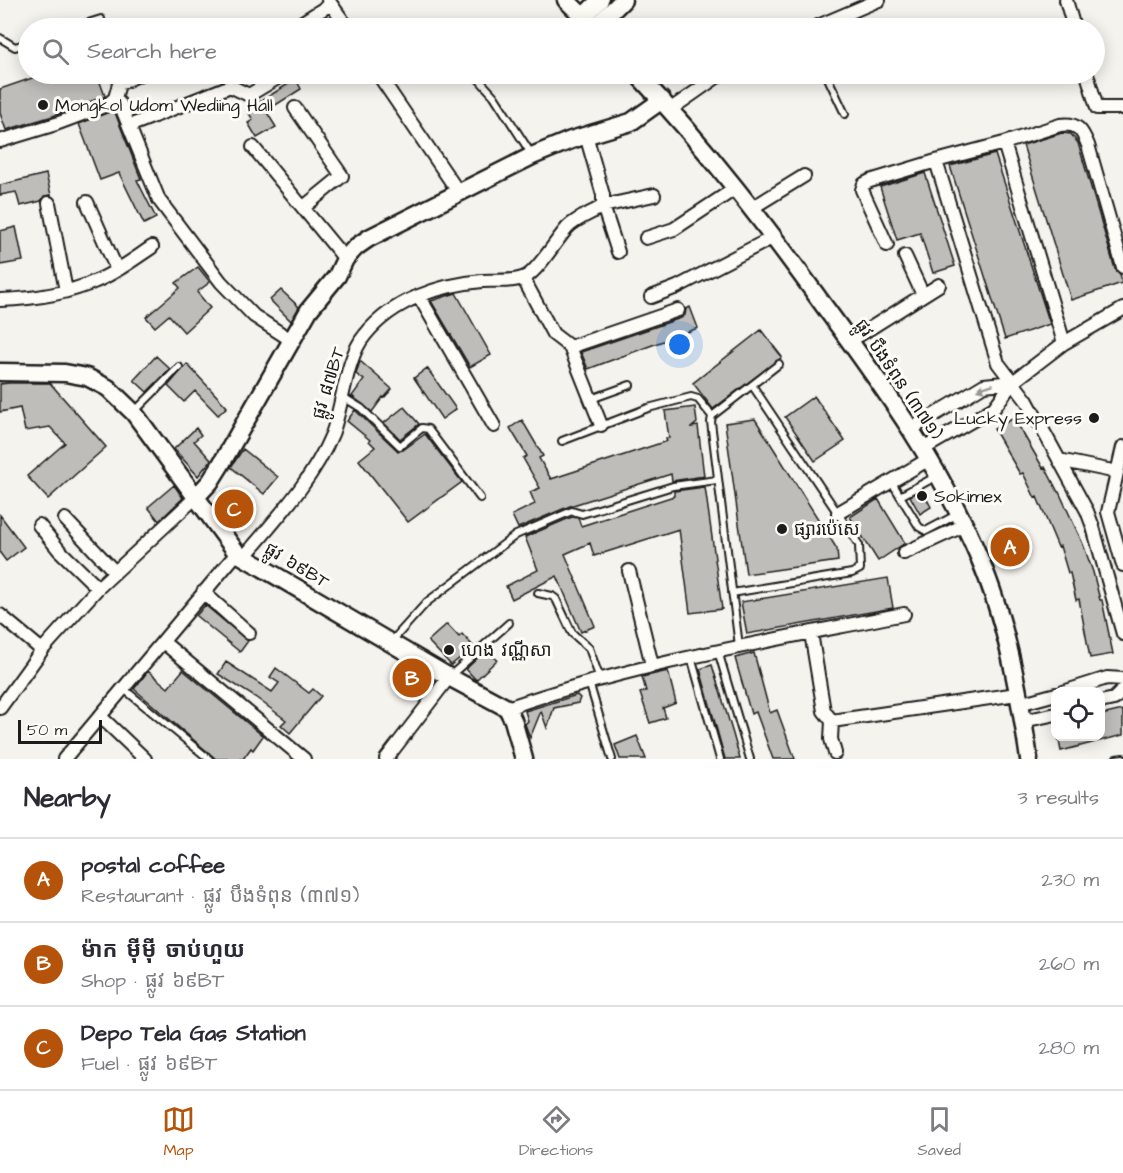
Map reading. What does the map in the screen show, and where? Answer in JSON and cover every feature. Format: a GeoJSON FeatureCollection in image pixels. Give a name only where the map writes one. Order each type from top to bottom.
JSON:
{"type":"FeatureCollection","features":[{"type":"Feature","properties":{"kind":"street"},"geometry":{"type":"LineString","coordinates":[[566,0],[585,18]]}},
{"type":"Feature","properties":{"kind":"street"},"geometry":{"type":"LineString","coordinates":[[593,18],[600,0]]}},
{"type":"Feature","properties":{"kind":"street"},"geometry":{"type":"LineString","coordinates":[[599,18],[623,0]]}},
{"type":"Feature","properties":{"kind":"street"},"geometry":{"type":"LineString","coordinates":[[837,18],[879,0]]}},
{"type":"Feature","properties":{"kind":"street"},"geometry":{"type":"LineString","coordinates":[[1066,0],[1071,18]]}},
{"type":"Feature","properties":{"kind":"street"},"geometry":{"type":"LineString","coordinates":[[307,18],[330,2],[341,18]]}},
{"type":"Feature","properties":{"kind":"street"},"geometry":{"type":"LineString","coordinates":[[0,141],[107,105],[115,98],[119,84]]}},
{"type":"Feature","properties":{"kind":"street"},"geometry":{"type":"LineString","coordinates":[[129,126],[228,87],[249,94],[266,84]]}},
{"type":"Feature","properties":{"kind":"street"},"geometry":{"type":"LineString","coordinates":[[385,84],[459,193]]}},
{"type":"Feature","properties":{"kind":"street","name":"ផ្លូវ បឹងទំពុន (៣៧១)"},"geometry":{"type":"LineString","coordinates":[[647,84],[736,188],[774,237],[886,390],[938,475],[980,558],[996,604],[1023,721],[1029,759]]}},
{"type":"Feature","properties":{"kind":"street"},"geometry":{"type":"LineString","coordinates":[[0,708],[42,650],[98,588],[210,482],[309,310],[337,276],[345,259],[356,247],[369,238],[532,156],[586,135],[631,122],[703,84]]}},
{"type":"Feature","properties":{"kind":"street"},"geometry":{"type":"LineString","coordinates":[[1090,84],[1097,108],[1123,108]]}},
{"type":"Feature","properties":{"kind":"street"},"geometry":{"type":"LineString","coordinates":[[115,98],[120,104],[159,201],[229,291],[254,316],[291,340]]}},
{"type":"Feature","properties":{"kind":"street"},"geometry":{"type":"LineString","coordinates":[[295,108],[342,176],[304,207]]}},
{"type":"Feature","properties":{"kind":"street"},"geometry":{"type":"LineString","coordinates":[[886,245],[862,190],[864,184],[1070,123],[1082,130],[1123,267]]}},
{"type":"Feature","properties":{"kind":"street"},"geometry":{"type":"LineString","coordinates":[[586,135],[597,169],[603,206],[618,252]]}},
{"type":"Feature","properties":{"kind":"street"},"geometry":{"type":"LineString","coordinates":[[1004,143],[1064,343]]}},
{"type":"Feature","properties":{"kind":"street"},"geometry":{"type":"LineString","coordinates":[[253,147],[345,259]]}},
{"type":"Feature","properties":{"kind":"street"},"geometry":{"type":"LineString","coordinates":[[936,161],[998,363],[1027,401],[1093,527],[1123,634]]}},
{"type":"Feature","properties":{"kind":"street"},"geometry":{"type":"LineString","coordinates":[[752,208],[804,176]]}},
{"type":"Feature","properties":{"kind":"street"},"geometry":{"type":"LineString","coordinates":[[646,238],[674,229],[736,188]]}},
{"type":"Feature","properties":{"kind":"street"},"geometry":{"type":"LineString","coordinates":[[601,425],[570,347],[553,334],[523,278],[530,274],[570,225],[603,206],[654,195]]}},
{"type":"Feature","properties":{"kind":"street"},"geometry":{"type":"LineString","coordinates":[[87,202],[117,270]]}},
{"type":"Feature","properties":{"kind":"street"},"geometry":{"type":"LineString","coordinates":[[49,203],[66,291]]}},
{"type":"Feature","properties":{"kind":"street"},"geometry":{"type":"LineString","coordinates":[[651,297],[677,287],[774,237]]}},
{"type":"Feature","properties":{"kind":"street"},"geometry":{"type":"LineString","coordinates":[[0,300],[66,291],[96,281],[152,247]]}},
{"type":"Feature","properties":{"kind":"street"},"geometry":{"type":"LineString","coordinates":[[905,256],[923,295]]}},
{"type":"Feature","properties":{"kind":"street","name":"ផ្លូវ ៨៧BT"},"geometry":{"type":"LineString","coordinates":[[64,759],[203,592],[278,517],[311,471],[332,434],[356,350],[366,333],[391,312],[440,287],[456,283],[523,278]]}},
{"type":"Feature","properties":{"kind":"street"},"geometry":{"type":"LineString","coordinates":[[850,341],[939,285]]}},
{"type":"Feature","properties":{"kind":"street"},"geometry":{"type":"LineString","coordinates":[[420,296],[494,426]]}},
{"type":"Feature","properties":{"kind":"street"},"geometry":{"type":"LineString","coordinates":[[838,513],[891,481],[994,408],[1012,382],[1064,343],[1123,309]]}},
{"type":"Feature","properties":{"kind":"street"},"geometry":{"type":"LineString","coordinates":[[570,347],[678,310]]}},
{"type":"Feature","properties":{"kind":"street","name":"ផ្លូវ ៦៩BT"},"geometry":{"type":"LineString","coordinates":[[0,371],[65,373],[87,377],[108,388],[134,413],[241,555],[449,677],[507,708]]}},
{"type":"Feature","properties":{"kind":"street"},"geometry":{"type":"LineString","coordinates":[[911,429],[984,385],[1012,382]]}},
{"type":"Feature","properties":{"kind":"street"},"geometry":{"type":"LineString","coordinates":[[1123,447],[1108,512],[1123,565]]}},
{"type":"Feature","properties":{"kind":"street"},"geometry":{"type":"LineString","coordinates":[[1059,460],[1117,472]]}},
{"type":"Feature","properties":{"kind":"street"},"geometry":{"type":"LineString","coordinates":[[65,519],[115,572]]}},
{"type":"Feature","properties":{"kind":"street"},"geometry":{"type":"LineString","coordinates":[[904,553],[962,520]]}},
{"type":"Feature","properties":{"kind":"street"},"geometry":{"type":"LineString","coordinates":[[39,525],[59,550],[98,588]]}},
{"type":"Feature","properties":{"kind":"street"},"geometry":{"type":"LineString","coordinates":[[629,571],[652,665]]}},
{"type":"Feature","properties":{"kind":"street"},"geometry":{"type":"LineString","coordinates":[[203,592],[249,633]]}},
{"type":"Feature","properties":{"kind":"street"},"geometry":{"type":"LineString","coordinates":[[525,759],[507,708],[594,680],[652,665],[717,650],[904,614]]}},
{"type":"Feature","properties":{"kind":"street"},"geometry":{"type":"LineString","coordinates":[[0,615],[42,650]]}},
{"type":"Feature","properties":{"kind":"street"},"geometry":{"type":"LineString","coordinates":[[811,633],[824,711],[832,722],[831,739],[835,753]]}},
{"type":"Feature","properties":{"kind":"street"},"geometry":{"type":"LineString","coordinates":[[163,642],[300,758]]}},
{"type":"Feature","properties":{"kind":"street"},"geometry":{"type":"LineString","coordinates":[[386,759],[449,677]]}},
{"type":"Feature","properties":{"kind":"street"},"geometry":{"type":"LineString","coordinates":[[1079,687],[1107,678],[1123,679]]}},
{"type":"Feature","properties":{"kind":"street"},"geometry":{"type":"LineString","coordinates":[[1105,701],[1114,699],[1123,690]]}},
{"type":"Feature","properties":{"kind":"street"},"geometry":{"type":"LineString","coordinates":[[832,722],[1051,695]]}},
{"type":"Feature","properties":{"kind":"street"},"geometry":{"type":"LineString","coordinates":[[1023,721],[1051,715]]}},
{"type":"Feature","properties":{"kind":"street"},"geometry":{"type":"LineString","coordinates":[[101,717],[145,759]]}},
{"type":"Feature","properties":{"kind":"lane"},"geometry":{"type":"LineString","coordinates":[[0,38],[15,47],[18,46]]}},
{"type":"Feature","properties":{"kind":"lane"},"geometry":{"type":"LineString","coordinates":[[483,84],[494,96],[532,156]]}},
{"type":"Feature","properties":{"kind":"lane"},"geometry":{"type":"LineString","coordinates":[[831,84],[845,114]]}},
{"type":"Feature","properties":{"kind":"lane"},"geometry":{"type":"LineString","coordinates":[[739,646],[711,422],[712,416],[779,364]]}},
{"type":"Feature","properties":{"kind":"lane"},"geometry":{"type":"LineString","coordinates":[[134,413],[179,367]]}},
{"type":"Feature","properties":{"kind":"lane"},"geometry":{"type":"LineString","coordinates":[[590,399],[630,385]]}},
{"type":"Feature","properties":{"kind":"lane"},"geometry":{"type":"LineString","coordinates":[[732,592],[856,572],[860,569],[861,564],[859,545],[752,385]]}},
{"type":"Feature","properties":{"kind":"lane"},"geometry":{"type":"LineString","coordinates":[[343,397],[361,408],[400,446],[422,428],[428,429],[480,498]]}},
{"type":"Feature","properties":{"kind":"lane"},"geometry":{"type":"LineString","coordinates":[[562,441],[648,408],[691,397],[698,399],[712,416]]}},
{"type":"Feature","properties":{"kind":"lane"},"geometry":{"type":"LineString","coordinates":[[900,496],[938,475]]}},
{"type":"Feature","properties":{"kind":"lane"},"geometry":{"type":"LineString","coordinates":[[390,642],[427,602],[516,535],[572,511],[582,514],[673,486],[717,480]]}},
{"type":"Feature","properties":{"kind":"lane"},"geometry":{"type":"LineString","coordinates":[[891,481],[919,527],[926,531],[962,520]]}},
{"type":"Feature","properties":{"kind":"lane"},"geometry":{"type":"LineString","coordinates":[[538,593],[556,599],[572,633],[590,648],[594,680],[612,759]]}},
{"type":"Feature","properties":{"kind":"lane"},"geometry":{"type":"LineString","coordinates":[[449,677],[510,623]]}},
{"type":"Feature","properties":{"kind":"lane"},"geometry":{"type":"LineString","coordinates":[[717,650],[750,759]]}},
{"type":"Feature","properties":{"kind":"lane"},"geometry":{"type":"LineString","coordinates":[[691,656],[720,759]]}},
{"type":"Feature","properties":{"kind":"lane"},"geometry":{"type":"LineString","coordinates":[[124,689],[209,759]]}},
{"type":"Feature","properties":{"kind":"lane"},"geometry":{"type":"LineString","coordinates":[[1116,759],[1123,758]]}},
{"type":"Feature","properties":{"kind":"building","name":"Mongkol Udom Wediing Hall"},"geometry":{"type":"Polygon","coordinates":[[[18,83],[101,84],[105,96],[53,116],[6,130],[0,113],[0,89],[18,83]]]}},
{"type":"Feature","properties":{"kind":"building"},"geometry":{"type":"Polygon","coordinates":[[[288,84],[298,84],[301,89],[266,111],[276,127],[257,138],[248,123],[253,120],[247,110],[288,84]]]}},
{"type":"Feature","properties":{"kind":"building"},"geometry":{"type":"Polygon","coordinates":[[[114,110],[141,179],[137,180],[156,218],[144,224],[119,173],[100,180],[79,124],[114,110]]]}},
{"type":"Feature","properties":{"kind":"building"},"geometry":{"type":"Polygon","coordinates":[[[1062,133],[1071,134],[1078,143],[1115,269],[1120,274],[1122,283],[1071,300],[1023,145],[1062,133]]]}},
{"type":"Feature","properties":{"kind":"building"},"geometry":{"type":"Polygon","coordinates":[[[995,154],[1050,324],[1005,339],[950,166],[995,154]]]}},
{"type":"Feature","properties":{"kind":"building"},"geometry":{"type":"Polygon","coordinates":[[[925,173],[955,266],[933,273],[920,233],[897,240],[880,187],[925,173]]]}},
{"type":"Feature","properties":{"kind":"building"},"geometry":{"type":"Polygon","coordinates":[[[46,174],[51,195],[44,196],[41,201],[20,206],[16,192],[0,195],[0,185],[46,174]]]}},
{"type":"Feature","properties":{"kind":"building"},"geometry":{"type":"Polygon","coordinates":[[[16,227],[23,261],[0,265],[0,231],[16,227]]]}},
{"type":"Feature","properties":{"kind":"building"},"geometry":{"type":"Polygon","coordinates":[[[198,267],[210,282],[197,292],[210,308],[184,332],[169,315],[155,327],[146,317],[180,288],[176,283],[198,267]]]}},
{"type":"Feature","properties":{"kind":"building"},"geometry":{"type":"Polygon","coordinates":[[[281,290],[299,307],[291,321],[270,300],[281,290]]]}},
{"type":"Feature","properties":{"kind":"building"},"geometry":{"type":"Polygon","coordinates":[[[456,293],[491,355],[470,367],[431,301],[456,293]]]}},
{"type":"Feature","properties":{"kind":"building"},"geometry":{"type":"Polygon","coordinates":[[[690,307],[698,328],[588,369],[581,352],[681,318],[685,315],[686,309],[690,307]]]}},
{"type":"Feature","properties":{"kind":"building"},"geometry":{"type":"Polygon","coordinates":[[[761,330],[782,357],[713,409],[693,383],[761,330]]]}},
{"type":"Feature","properties":{"kind":"building"},"geometry":{"type":"Polygon","coordinates":[[[156,356],[170,369],[147,392],[134,380],[156,356]]]}},
{"type":"Feature","properties":{"kind":"building"},"geometry":{"type":"Polygon","coordinates":[[[360,361],[392,389],[372,412],[352,396],[364,380],[356,374],[360,361]]]}},
{"type":"Feature","properties":{"kind":"building"},"geometry":{"type":"Polygon","coordinates":[[[187,364],[227,407],[218,415],[195,391],[184,402],[168,386],[187,364]]]}},
{"type":"Feature","properties":{"kind":"building"},"geometry":{"type":"Polygon","coordinates":[[[427,368],[456,409],[442,419],[414,378],[427,368]]]}},
{"type":"Feature","properties":{"kind":"building"},"geometry":{"type":"Polygon","coordinates":[[[50,383],[106,447],[48,499],[27,476],[65,443],[50,427],[25,431],[20,408],[0,412],[0,384],[50,383]]]}},
{"type":"Feature","properties":{"kind":"building"},"geometry":{"type":"Polygon","coordinates":[[[814,396],[845,441],[815,461],[785,417],[814,396]]]}},
{"type":"Feature","properties":{"kind":"building"},"geometry":{"type":"Polygon","coordinates":[[[404,407],[419,424],[400,439],[384,423],[404,407]]]}},
{"type":"Feature","properties":{"kind":"building"},"geometry":{"type":"Polygon","coordinates":[[[695,407],[697,423],[692,427],[698,426],[704,476],[672,481],[671,474],[570,506],[518,528],[512,515],[535,504],[530,492],[540,488],[523,458],[527,456],[510,428],[522,420],[543,456],[539,458],[551,479],[667,441],[666,438],[669,438],[665,411],[695,407]]]}},
{"type":"Feature","properties":{"kind":"building"},"geometry":{"type":"Polygon","coordinates":[[[355,410],[398,451],[403,450],[425,434],[462,482],[408,522],[359,460],[375,447],[347,421],[355,410]]]}},
{"type":"Feature","properties":{"kind":"building"},"geometry":{"type":"Polygon","coordinates":[[[1014,418],[1059,492],[1083,544],[1100,600],[1102,600],[1113,654],[1090,658],[1079,599],[1076,600],[1070,573],[1068,573],[1060,546],[1058,547],[1037,497],[1035,498],[1023,473],[1020,474],[994,429],[1014,418]]]}},
{"type":"Feature","properties":{"kind":"building"},"geometry":{"type":"Polygon","coordinates":[[[755,419],[837,549],[838,561],[746,574],[725,423],[755,419]]]}},
{"type":"Feature","properties":{"kind":"building"},"geometry":{"type":"Polygon","coordinates":[[[196,428],[201,435],[194,441],[211,460],[198,476],[174,449],[196,428]]]}},
{"type":"Feature","properties":{"kind":"building"},"geometry":{"type":"Polygon","coordinates":[[[243,449],[278,477],[264,494],[231,467],[243,449]]]}},
{"type":"Feature","properties":{"kind":"building"},"geometry":{"type":"Polygon","coordinates":[[[174,485],[183,498],[159,521],[148,507],[174,485]]]}},
{"type":"Feature","properties":{"kind":"building"},"geometry":{"type":"Polygon","coordinates":[[[705,487],[722,609],[690,613],[679,529],[594,556],[590,543],[565,554],[595,626],[581,632],[557,576],[512,599],[506,586],[538,570],[525,537],[572,517],[578,518],[581,526],[674,496],[674,491],[705,487]]]}},
{"type":"Feature","properties":{"kind":"building"},"geometry":{"type":"Polygon","coordinates":[[[922,490],[931,507],[920,514],[910,496],[922,490]]]}},
{"type":"Feature","properties":{"kind":"building"},"geometry":{"type":"Polygon","coordinates":[[[878,499],[905,543],[878,561],[850,517],[878,499]]]}},
{"type":"Feature","properties":{"kind":"building"},"geometry":{"type":"Polygon","coordinates":[[[0,515],[24,547],[6,561],[0,553],[0,515]]]}},
{"type":"Feature","properties":{"kind":"building"},"geometry":{"type":"Polygon","coordinates":[[[888,578],[893,608],[747,634],[741,602],[888,578]]]}},
{"type":"Feature","properties":{"kind":"building"},"geometry":{"type":"Polygon","coordinates":[[[205,605],[248,641],[240,652],[196,616],[205,605]]]}},
{"type":"Feature","properties":{"kind":"building"},"geometry":{"type":"Polygon","coordinates":[[[447,624],[459,637],[462,634],[474,647],[451,665],[428,641],[447,624]]]}},
{"type":"Feature","properties":{"kind":"building"},"geometry":{"type":"Polygon","coordinates":[[[487,649],[497,660],[476,680],[466,669],[487,649]]]}},
{"type":"Feature","properties":{"kind":"building"},"geometry":{"type":"Polygon","coordinates":[[[754,653],[770,713],[777,710],[795,759],[773,759],[756,712],[751,714],[735,658],[754,653]]]}},
{"type":"Feature","properties":{"kind":"building"},"geometry":{"type":"Polygon","coordinates":[[[226,662],[272,692],[279,683],[270,677],[276,668],[309,693],[313,689],[321,696],[290,733],[281,725],[286,720],[218,674],[226,662]]]}},
{"type":"Feature","properties":{"kind":"building"},"geometry":{"type":"Polygon","coordinates":[[[712,665],[740,759],[725,759],[700,669],[712,665]]]}},
{"type":"Feature","properties":{"kind":"building"},"geometry":{"type":"Polygon","coordinates":[[[183,670],[263,736],[243,759],[216,759],[134,689],[148,671],[168,688],[183,670]]]}},
{"type":"Feature","properties":{"kind":"building"},"geometry":{"type":"Polygon","coordinates":[[[668,671],[676,703],[663,708],[666,718],[650,723],[640,693],[646,691],[642,677],[668,671]]]}},
{"type":"Feature","properties":{"kind":"building"},"geometry":{"type":"Polygon","coordinates":[[[577,695],[580,698],[578,703],[554,708],[547,728],[541,711],[530,738],[525,724],[528,721],[525,711],[577,695]]]}},
{"type":"Feature","properties":{"kind":"building"},"geometry":{"type":"Polygon","coordinates":[[[1123,710],[1123,735],[1105,740],[1105,714],[1123,710]]]}},
{"type":"Feature","properties":{"kind":"building"},"geometry":{"type":"Polygon","coordinates":[[[637,736],[646,759],[620,759],[615,745],[637,736]]]}},
{"type":"Feature","properties":{"kind":"building"},"geometry":{"type":"Polygon","coordinates":[[[1059,741],[1100,741],[1061,751],[1059,741]]]}},
{"type":"Feature","properties":{"kind":"place","name":"Mongkol Udom Wediing Hall"},"geometry":{"type":"Point","coordinates":[43,105]}},
{"type":"Feature","properties":{"kind":"place","name":"Lucky Express"},"geometry":{"type":"Point","coordinates":[1094,418]}},
{"type":"Feature","properties":{"kind":"place","name":"Sokimex"},"geometry":{"type":"Point","coordinates":[922,496]}},
{"type":"Feature","properties":{"kind":"place","name":"Depo Tela Gas Station"},"geometry":{"type":"Point","coordinates":[234,509]}},
{"type":"Feature","properties":{"kind":"place","name":"ផ្សារប៉េសេ"},"geometry":{"type":"Point","coordinates":[782,529]}},
{"type":"Feature","properties":{"kind":"place","name":"postal coffee"},"geometry":{"type":"Point","coordinates":[1010,547]}},
{"type":"Feature","properties":{"kind":"place","name":"ហេង វណ្ណីសា"},"geometry":{"type":"Point","coordinates":[449,650]}},
{"type":"Feature","properties":{"kind":"place","name":"ម៉ាក ម៉ីម៉ី ចាប់ហួយ"},"geometry":{"type":"Point","coordinates":[412,678]}}]}
